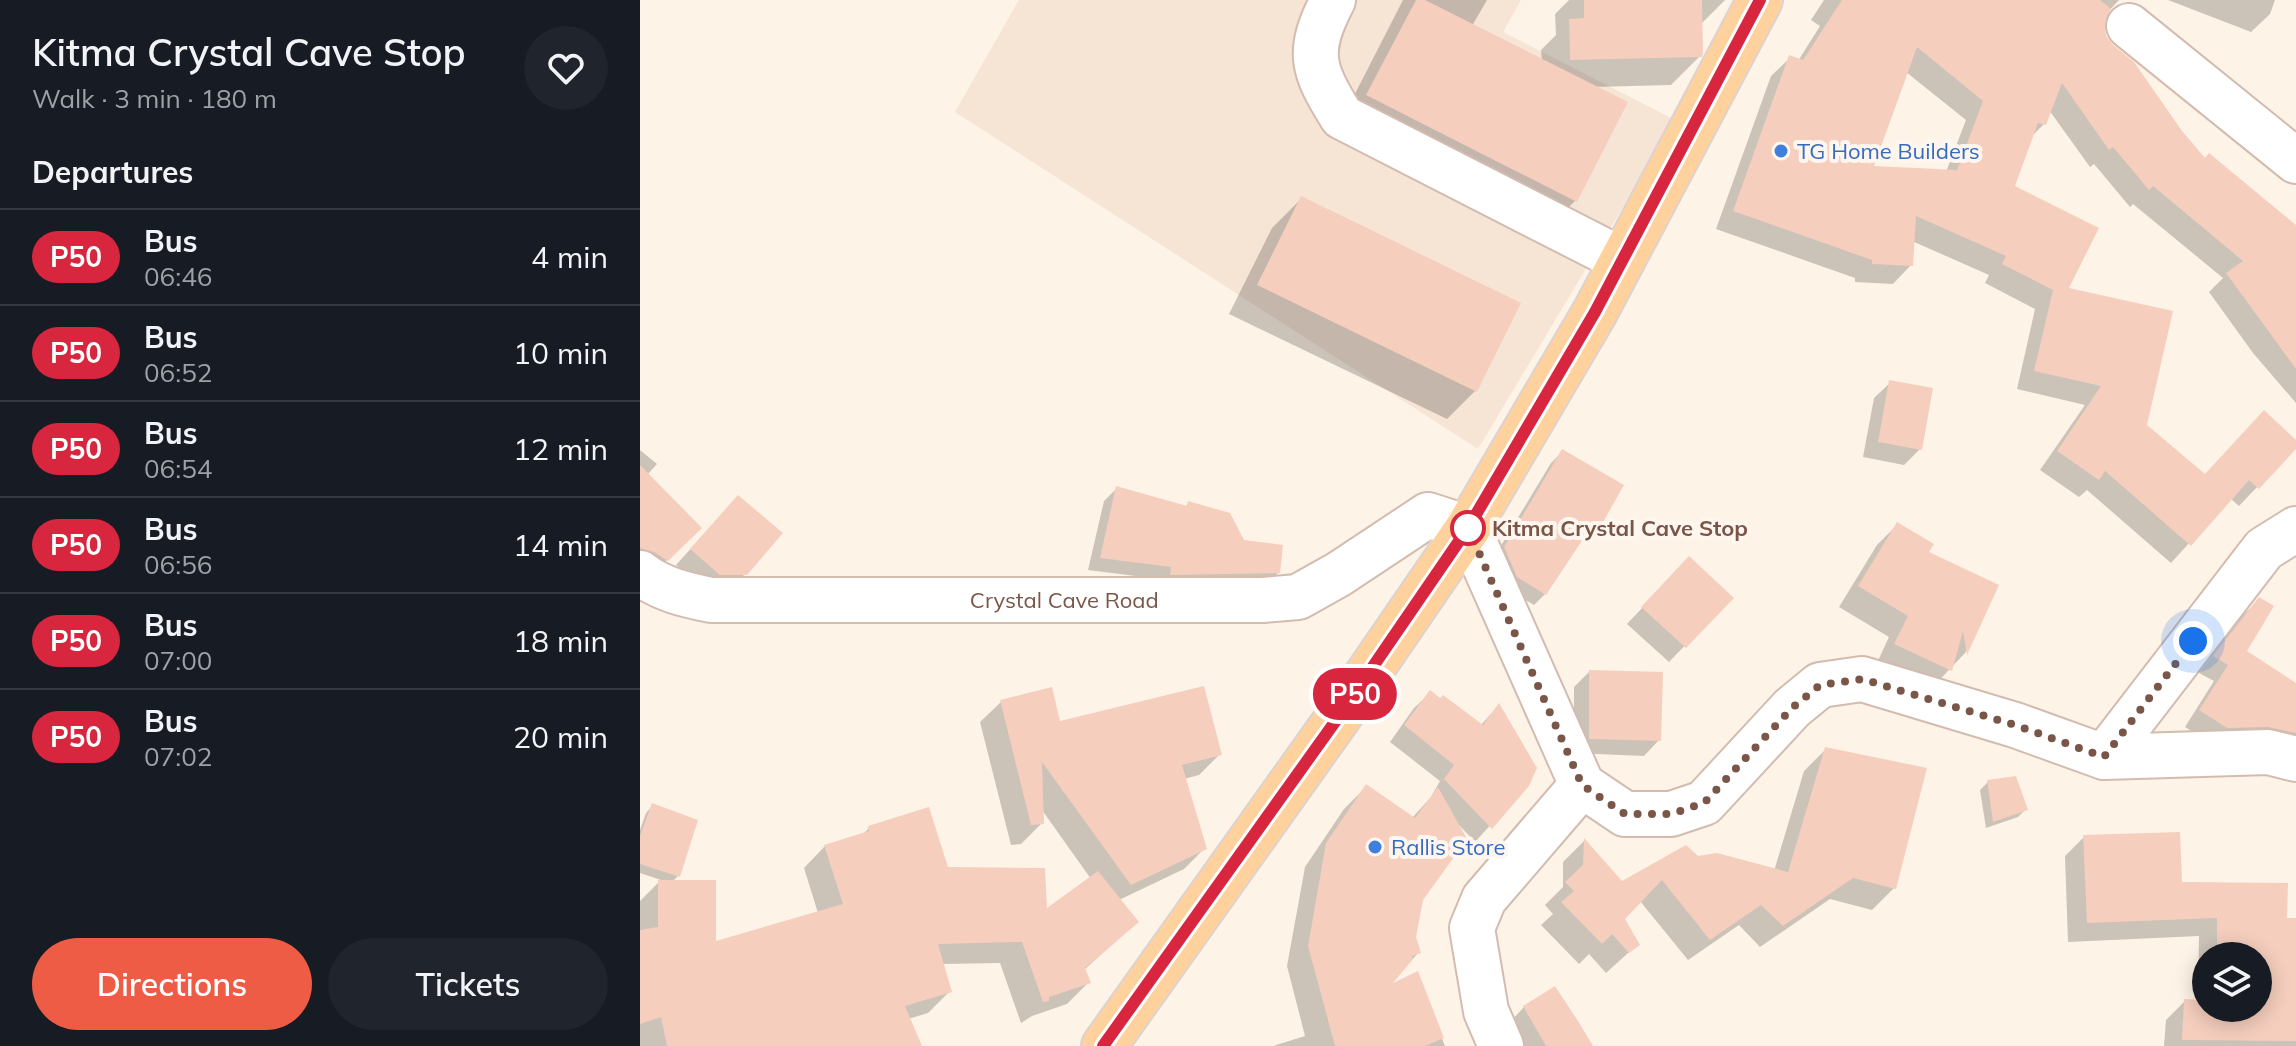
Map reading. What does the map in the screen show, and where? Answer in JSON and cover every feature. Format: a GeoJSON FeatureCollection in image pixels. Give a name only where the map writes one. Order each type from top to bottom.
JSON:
{"type":"FeatureCollection","features":[{"type":"Feature","properties":{"kind":"main road"},"geometry":{"type":"LineString","coordinates":[[1104,1046],[1337,719],[1468,528],[1595,312],[1760,0]]}},
{"type":"Feature","properties":{"kind":"street"},"geometry":{"type":"LineString","coordinates":[[1333,0],[1314,45],[1321,83],[1342,117],[1622,260]]}},
{"type":"Feature","properties":{"kind":"street"},"geometry":{"type":"LineString","coordinates":[[2129,26],[2296,161]]}},
{"type":"Feature","properties":{"kind":"street","name":"Crystal Cave Road"},"geometry":{"type":"LineString","coordinates":[[640,573],[681,594],[711,600],[1263,600],[1298,597],[1339,574],[1428,515],[1468,528]]}},
{"type":"Feature","properties":{"kind":"street"},"geometry":{"type":"LineString","coordinates":[[1468,528],[1582,785],[1625,814],[1671,814],[1704,803],[1792,708],[1820,685],[1862,679],[2015,725],[2104,757],[2268,752],[2296,759]]}},
{"type":"Feature","properties":{"kind":"street"},"geometry":{"type":"LineString","coordinates":[[2104,757],[2264,549],[2296,529]]}},
{"type":"Feature","properties":{"kind":"street"},"geometry":{"type":"LineString","coordinates":[[1501,1046],[1486,1011],[1472,928],[1484,899],[1582,785]]}},
{"type":"Feature","properties":{"kind":"shaded area"},"geometry":{"type":"Polygon","coordinates":[[[1019,0],[1521,0],[1503,32],[1675,120],[1478,449],[955,112],[1019,0]]]}},
{"type":"Feature","properties":{"kind":"building"},"geometry":{"type":"Polygon","coordinates":[[[1416,0],[1425,0],[1628,102],[1577,202],[1366,95],[1416,0]]]}},
{"type":"Feature","properties":{"kind":"building"},"geometry":{"type":"Polygon","coordinates":[[[1584,0],[1702,0],[1702,57],[1570,60],[1569,19],[1584,18],[1584,0]]]}},
{"type":"Feature","properties":{"kind":"building"},"geometry":{"type":"Polygon","coordinates":[[[1842,0],[2100,0],[2111,9],[2105,21],[2106,36],[2134,62],[2182,131],[2205,158],[2209,153],[2296,225],[2296,369],[2226,273],[2243,261],[2153,186],[2149,190],[2113,147],[2109,150],[2062,83],[2046,125],[2038,123],[2015,186],[2099,228],[2069,288],[2173,311],[2147,425],[2205,474],[2264,410],[2296,440],[2296,449],[2259,489],[2249,480],[2191,546],[2105,471],[2099,480],[2057,451],[2101,386],[2034,371],[2053,290],[2002,264],[2006,256],[1916,216],[1913,266],[1872,264],[1872,260],[1733,211],[1789,55],[1803,60],[1842,0]],[[1917,47],[1874,166],[1957,170],[1983,101],[1917,47]]]}},
{"type":"Feature","properties":{"kind":"building"},"geometry":{"type":"Polygon","coordinates":[[[1301,196],[1521,303],[1477,392],[1257,285],[1301,196]]]}},
{"type":"Feature","properties":{"kind":"building"},"geometry":{"type":"Polygon","coordinates":[[[1889,380],[1933,388],[1922,450],[1878,442],[1889,380]]]}},
{"type":"Feature","properties":{"kind":"building"},"geometry":{"type":"Polygon","coordinates":[[[1562,449],[1624,485],[1598,531],[1591,527],[1546,595],[1517,577],[1504,547],[1562,449]]]}},
{"type":"Feature","properties":{"kind":"building"},"geometry":{"type":"Polygon","coordinates":[[[640,465],[702,528],[668,561],[640,548],[640,465]]]}},
{"type":"Feature","properties":{"kind":"building"},"geometry":{"type":"Polygon","coordinates":[[[1116,486],[1187,506],[1188,501],[1230,513],[1244,540],[1283,545],[1280,573],[1170,575],[1171,567],[1100,558],[1116,486]]]}},
{"type":"Feature","properties":{"kind":"building"},"geometry":{"type":"Polygon","coordinates":[[[738,495],[783,533],[747,575],[720,575],[690,549],[738,495]]]}},
{"type":"Feature","properties":{"kind":"building"},"geometry":{"type":"Polygon","coordinates":[[[1897,522],[1934,544],[1929,552],[1999,585],[1967,655],[1963,631],[1952,671],[1894,644],[1908,616],[1858,586],[1897,522]]]}},
{"type":"Feature","properties":{"kind":"building"},"geometry":{"type":"Polygon","coordinates":[[[1689,556],[1734,598],[1686,648],[1641,607],[1689,556]]]}},
{"type":"Feature","properties":{"kind":"building"},"geometry":{"type":"Polygon","coordinates":[[[2259,597],[2274,606],[2247,651],[2296,683],[2296,733],[2268,727],[2227,728],[2199,710],[2228,665],[2213,656],[2259,597]]]}},
{"type":"Feature","properties":{"kind":"building"},"geometry":{"type":"Polygon","coordinates":[[[1589,670],[1663,672],[1661,741],[1589,739],[1589,670]]]}},
{"type":"Feature","properties":{"kind":"building"},"geometry":{"type":"Polygon","coordinates":[[[1204,686],[1222,755],[1182,765],[1207,849],[1131,885],[1042,762],[1044,824],[1031,825],[1000,700],[1052,687],[1060,721],[1204,686]]]}},
{"type":"Feature","properties":{"kind":"building"},"geometry":{"type":"Polygon","coordinates":[[[1430,690],[1440,698],[1443,695],[1483,725],[1499,703],[1537,768],[1529,786],[1492,829],[1444,779],[1454,765],[1404,725],[1430,690]]]}},
{"type":"Feature","properties":{"kind":"building"},"geometry":{"type":"Polygon","coordinates":[[[1825,747],[1927,768],[1896,889],[1853,878],[1783,926],[1761,905],[1710,940],[1662,880],[1625,919],[1640,945],[1629,953],[1612,934],[1602,944],[1561,902],[1574,891],[1565,882],[1583,865],[1584,838],[1622,881],[1686,845],[1698,856],[1717,853],[1788,872],[1825,747]]]}},
{"type":"Feature","properties":{"kind":"building"},"geometry":{"type":"Polygon","coordinates":[[[2016,776],[2028,810],[1993,822],[1987,780],[2016,776]]]}},
{"type":"Feature","properties":{"kind":"building"},"geometry":{"type":"Polygon","coordinates":[[[1366,784],[1415,818],[1438,787],[1467,839],[1423,900],[1416,937],[1421,953],[1412,956],[1413,959],[1393,983],[1418,971],[1444,1038],[1425,1046],[1335,1046],[1308,946],[1326,843],[1366,784]]]}},
{"type":"Feature","properties":{"kind":"building"},"geometry":{"type":"Polygon","coordinates":[[[652,803],[698,820],[680,877],[640,864],[640,836],[652,803]]]}},
{"type":"Feature","properties":{"kind":"building"},"geometry":{"type":"Polygon","coordinates":[[[929,807],[948,867],[1045,868],[1047,908],[1098,871],[1139,922],[1085,968],[1091,983],[1049,997],[1049,1001],[1043,1002],[1022,942],[938,944],[952,992],[905,1006],[922,1046],[667,1046],[661,1017],[640,1024],[640,930],[658,927],[658,880],[716,880],[716,941],[843,904],[824,845],[869,831],[868,826],[929,807]]]}},
{"type":"Feature","properties":{"kind":"building"},"geometry":{"type":"Polygon","coordinates":[[[2180,832],[2182,882],[2288,883],[2287,918],[2296,918],[2296,1041],[2182,1040],[2184,999],[2192,999],[2192,1022],[2272,1022],[2272,942],[2217,942],[2217,918],[2087,923],[2083,835],[2180,832]]]}},
{"type":"Feature","properties":{"kind":"building"},"geometry":{"type":"Polygon","coordinates":[[[1555,986],[1593,1046],[1546,1046],[1523,1006],[1555,986]]]}},
{"type":"Feature","properties":{"kind":"bus line","name":"P50"},"geometry":{"type":"LineString","coordinates":[[1103,1046],[1337,719],[1468,528],[1595,312],[1760,0]]}},
{"type":"Feature","properties":{"kind":"place","name":"TG Home Builders"},"geometry":{"type":"Point","coordinates":[1781,151]}},
{"type":"Feature","properties":{"kind":"place","name":"Kitma Crystal Cave Stop"},"geometry":{"type":"Point","coordinates":[1468,528]}},
{"type":"Feature","properties":{"kind":"place","name":"Rallis Store"},"geometry":{"type":"Point","coordinates":[1375,847]}},
{"type":"Feature","properties":{"kind":"route"},"geometry":{"type":"LineString","coordinates":[[1468,528],[1582,785],[1625,814],[1671,814],[1704,803],[1792,708],[1820,685],[1841,681],[1862,679],[2015,725],[2104,757],[2193,641]]}}]}
